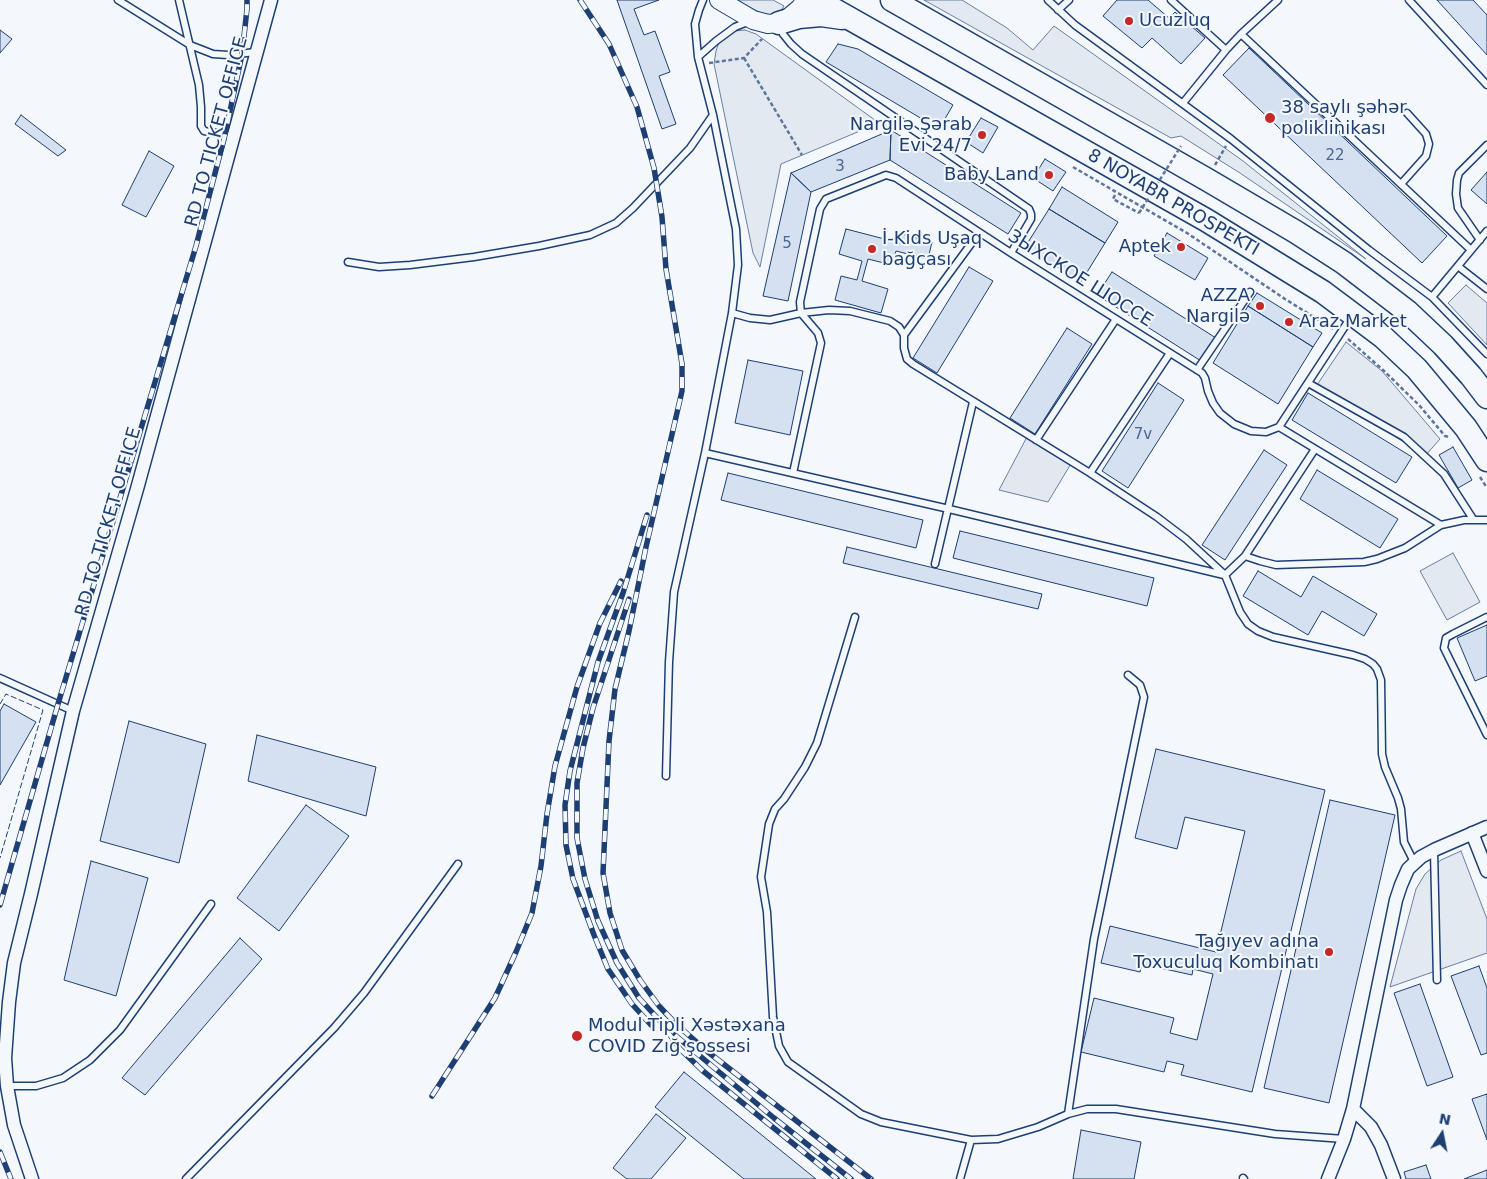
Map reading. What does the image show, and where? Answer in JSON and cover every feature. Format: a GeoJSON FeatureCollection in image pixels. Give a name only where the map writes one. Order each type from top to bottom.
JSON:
{"type":"FeatureCollection","features":[{"type":"Feature","properties":{"kind":"highway","name":"8 NOYABR PROSPEKTI"},"geometry":{"type":"LineString","coordinates":[[817,0],[1206,220],[1324,292],[1383,337],[1417,369],[1466,428],[1481,465]]}},
{"type":"Feature","properties":{"kind":"highway","name":"8 NOYABR PROSPEKTI"},"geometry":{"type":"LineString","coordinates":[[892,0],[1206,179],[1296,232],[1344,263],[1408,312],[1443,345],[1487,397]]}},
{"type":"Feature","properties":{"kind":"highway"},"geometry":{"type":"LineString","coordinates":[[779,23],[799,17],[816,15],[848,18]]}},
{"type":"Feature","properties":{"kind":"main road"},"geometry":{"type":"LineString","coordinates":[[719,0],[753,20],[768,24],[779,23],[794,14],[806,0]]}},
{"type":"Feature","properties":{"kind":"street","name":"RD TO TICKET OFFICE"},"geometry":{"type":"LineString","coordinates":[[32,1179],[14,1126],[2,1061],[14,963],[73,711],[235,136],[271,0]]}},
{"type":"Feature","properties":{"kind":"street"},"geometry":{"type":"LineString","coordinates":[[1328,1179],[1344,1139],[1353,1108],[1396,900],[1408,869],[1414,862],[1434,850],[1487,827]]}},
{"type":"Feature","properties":{"kind":"street"},"geometry":{"type":"LineString","coordinates":[[1472,834],[1487,872]]}},
{"type":"Feature","properties":{"kind":"street"},"geometry":{"type":"LineString","coordinates":[[1353,1108],[1372,1127],[1394,1179]]}},
{"type":"Feature","properties":{"kind":"lane"},"geometry":{"type":"LineString","coordinates":[[118,0],[190,45],[213,54],[228,55],[256,52]]}},
{"type":"Feature","properties":{"kind":"lane"},"geometry":{"type":"LineString","coordinates":[[179,0],[199,85],[201,126],[204,132],[235,136]]}},
{"type":"Feature","properties":{"kind":"lane"},"geometry":{"type":"LineString","coordinates":[[666,776],[669,662],[674,592],[705,453],[732,313],[738,265],[736,229],[699,61],[695,24],[703,0]]}},
{"type":"Feature","properties":{"kind":"lane"},"geometry":{"type":"LineString","coordinates":[[1048,0],[1075,25],[1231,139],[1369,250],[1432,297],[1487,354]]}},
{"type":"Feature","properties":{"kind":"lane"},"geometry":{"type":"LineString","coordinates":[[1058,10],[1068,0]]}},
{"type":"Feature","properties":{"kind":"lane"},"geometry":{"type":"LineString","coordinates":[[1171,0],[1226,50]]}},
{"type":"Feature","properties":{"kind":"lane"},"geometry":{"type":"LineString","coordinates":[[1183,103],[1226,50],[1278,0]]}},
{"type":"Feature","properties":{"kind":"lane"},"geometry":{"type":"LineString","coordinates":[[1408,0],[1487,85]]}},
{"type":"Feature","properties":{"kind":"lane"},"geometry":{"type":"LineString","coordinates":[[699,61],[735,27],[753,20]]}},
{"type":"Feature","properties":{"kind":"lane"},"geometry":{"type":"LineString","coordinates":[[779,23],[783,34],[802,54],[1029,209],[1030,219],[1011,253]]}},
{"type":"Feature","properties":{"kind":"lane"},"geometry":{"type":"LineString","coordinates":[[1241,34],[1471,250]]}},
{"type":"Feature","properties":{"kind":"lane"},"geometry":{"type":"LineString","coordinates":[[1401,184],[1426,156],[1429,144],[1426,134],[1407,114]]}},
{"type":"Feature","properties":{"kind":"lane"},"geometry":{"type":"LineString","coordinates":[[348,262],[379,267],[410,265],[474,257],[590,235],[616,223],[632,208],[690,148],[712,115]]}},
{"type":"Feature","properties":{"kind":"lane"},"geometry":{"type":"LineString","coordinates":[[1480,240],[1458,208],[1456,180],[1460,173],[1487,145]]}},
{"type":"Feature","properties":{"kind":"lane","name":"ЗЫХСКОЕ ШОССЕ"},"geometry":{"type":"LineString","coordinates":[[801,313],[800,302],[820,209],[826,199],[886,175],[896,178],[979,233],[1197,370]]}},
{"type":"Feature","properties":{"kind":"lane"},"geometry":{"type":"LineString","coordinates":[[1432,297],[1459,267],[1487,231]]}},
{"type":"Feature","properties":{"kind":"lane"},"geometry":{"type":"LineString","coordinates":[[904,335],[979,233]]}},
{"type":"Feature","properties":{"kind":"lane"},"geometry":{"type":"LineString","coordinates":[[1459,267],[1487,289]]}},
{"type":"Feature","properties":{"kind":"lane"},"geometry":{"type":"LineString","coordinates":[[1250,292],[1197,370],[1205,378],[1213,403],[1220,413],[1234,424],[1250,430],[1266,432],[1279,427],[1353,314]]}},
{"type":"Feature","properties":{"kind":"lane"},"geometry":{"type":"LineString","coordinates":[[732,313],[750,318],[770,320],[801,313],[829,310],[850,311],[890,321],[904,335],[904,348],[907,359],[973,402],[1090,473],[1157,517],[1186,540],[1225,575],[1240,612],[1248,624],[1258,631],[1273,637],[1365,659],[1378,669],[1381,680],[1382,754],[1401,809],[1404,842],[1414,862]]}},
{"type":"Feature","properties":{"kind":"lane"},"geometry":{"type":"LineString","coordinates":[[793,473],[818,365],[821,343],[818,334],[801,313]]}},
{"type":"Feature","properties":{"kind":"lane"},"geometry":{"type":"LineString","coordinates":[[1036,440],[1116,319]]}},
{"type":"Feature","properties":{"kind":"lane"},"geometry":{"type":"LineString","coordinates":[[1090,473],[1170,353]]}},
{"type":"Feature","properties":{"kind":"lane"},"geometry":{"type":"LineString","coordinates":[[1308,383],[1404,437],[1444,474],[1474,519]]}},
{"type":"Feature","properties":{"kind":"lane"},"geometry":{"type":"LineString","coordinates":[[935,564],[973,402]]}},
{"type":"Feature","properties":{"kind":"lane"},"geometry":{"type":"LineString","coordinates":[[1279,427],[1441,525]]}},
{"type":"Feature","properties":{"kind":"lane"},"geometry":{"type":"LineString","coordinates":[[1225,575],[1245,556],[1315,449]]}},
{"type":"Feature","properties":{"kind":"lane"},"geometry":{"type":"LineString","coordinates":[[705,453],[1225,575]]}},
{"type":"Feature","properties":{"kind":"lane"},"geometry":{"type":"LineString","coordinates":[[1245,556],[1276,564],[1364,562],[1405,548],[1441,525],[1464,520],[1487,520]]}},
{"type":"Feature","properties":{"kind":"lane"},"geometry":{"type":"LineString","coordinates":[[855,617],[817,743],[784,799],[775,809],[769,824],[761,876],[767,912],[773,1017],[778,1046],[788,1062],[861,1114],[881,1122],[971,1140],[998,1139],[1087,1109],[1116,1109],[1275,1134],[1344,1139]]}},
{"type":"Feature","properties":{"kind":"lane"},"geometry":{"type":"LineString","coordinates":[[1487,617],[1446,638],[1444,648],[1487,735]]}},
{"type":"Feature","properties":{"kind":"lane"},"geometry":{"type":"LineString","coordinates":[[1068,1114],[1094,939],[1144,697],[1140,686],[1128,675]]}},
{"type":"Feature","properties":{"kind":"lane"},"geometry":{"type":"LineString","coordinates":[[0,678],[73,711]]}},
{"type":"Feature","properties":{"kind":"lane"},"geometry":{"type":"LineString","coordinates":[[1434,850],[1436,980]]}},
{"type":"Feature","properties":{"kind":"lane"},"geometry":{"type":"LineString","coordinates":[[186,1179],[334,1028],[364,993],[458,864]]}},
{"type":"Feature","properties":{"kind":"lane"},"geometry":{"type":"LineString","coordinates":[[7,1086],[36,1086],[54,1081],[63,1078],[90,1060],[120,1030],[211,904]]}},
{"type":"Feature","properties":{"kind":"lane"},"geometry":{"type":"LineString","coordinates":[[960,1179],[971,1140]]}},
{"type":"Feature","properties":{"kind":"path"},"geometry":{"type":"LineString","coordinates":[[699,61],[744,58],[779,23]]}},
{"type":"Feature","properties":{"kind":"path"},"geometry":{"type":"LineString","coordinates":[[744,58],[802,155]]}},
{"type":"Feature","properties":{"kind":"path"},"geometry":{"type":"LineString","coordinates":[[1206,179],[1231,139]]}},
{"type":"Feature","properties":{"kind":"path"},"geometry":{"type":"LineString","coordinates":[[1115,195],[1113,199],[1140,213],[1181,146]]}},
{"type":"Feature","properties":{"kind":"path"},"geometry":{"type":"LineString","coordinates":[[1070,165],[1188,233],[1340,334],[1383,370],[1419,406],[1445,436],[1454,439]]}},
{"type":"Feature","properties":{"kind":"path"},"geometry":{"type":"LineString","coordinates":[[1481,465],[1487,488]]}},
{"type":"Feature","properties":{"kind":"shaded area"},"geometry":{"type":"Polygon","coordinates":[[[737,0],[773,0],[784,6],[777,17],[768,17],[737,0]]]}},
{"type":"Feature","properties":{"kind":"shaded area"},"geometry":{"type":"Polygon","coordinates":[[[924,0],[962,0],[1007,28],[1033,50],[1054,26],[1243,161],[1366,259],[1240,173],[1181,136],[1171,138],[924,0]]]}},
{"type":"Feature","properties":{"kind":"shaded area"},"geometry":{"type":"Polygon","coordinates":[[[745,30],[756,34],[879,123],[781,164],[760,267],[753,253],[714,64],[719,42],[735,31],[745,30]]]}},
{"type":"Feature","properties":{"kind":"shaded area"},"geometry":{"type":"Polygon","coordinates":[[[1466,285],[1487,303],[1487,345],[1448,303],[1466,285]]]}},
{"type":"Feature","properties":{"kind":"shaded area"},"geometry":{"type":"Polygon","coordinates":[[[1346,342],[1382,371],[1440,439],[1425,456],[1317,385],[1346,342]]]}},
{"type":"Feature","properties":{"kind":"shaded area"},"geometry":{"type":"Polygon","coordinates":[[[1028,435],[1072,462],[1048,502],[999,490],[1028,435]]]}},
{"type":"Feature","properties":{"kind":"shaded area"},"geometry":{"type":"Polygon","coordinates":[[[1453,553],[1480,602],[1447,620],[1420,571],[1453,553]]]}},
{"type":"Feature","properties":{"kind":"shaded area"},"geometry":{"type":"Polygon","coordinates":[[[1461,851],[1487,919],[1487,953],[1390,987],[1416,889],[1425,874],[1441,860],[1461,851]]]}},
{"type":"Feature","properties":{"kind":"building"},"geometry":{"type":"Polygon","coordinates":[[[617,0],[659,0],[634,9],[644,35],[655,31],[670,72],[659,76],[676,124],[662,129],[617,0]]]}},
{"type":"Feature","properties":{"kind":"building"},"geometry":{"type":"Polygon","coordinates":[[[1117,0],[1148,0],[1169,18],[1175,12],[1205,38],[1181,64],[1152,38],[1142,48],[1103,16],[1117,0]]]}},
{"type":"Feature","properties":{"kind":"building"},"geometry":{"type":"Polygon","coordinates":[[[1437,0],[1473,0],[1487,15],[1487,55],[1437,0]]]}},
{"type":"Feature","properties":{"kind":"building"},"geometry":{"type":"Polygon","coordinates":[[[0,30],[12,39],[0,53],[0,30]]]}},
{"type":"Feature","properties":{"kind":"building"},"geometry":{"type":"Polygon","coordinates":[[[838,44],[858,49],[953,105],[939,129],[826,62],[838,44]]]}},
{"type":"Feature","properties":{"kind":"building"},"geometry":{"type":"Polygon","coordinates":[[[1249,48],[1447,236],[1422,263],[1223,75],[1249,48]]]}},
{"type":"Feature","properties":{"kind":"building"},"geometry":{"type":"Polygon","coordinates":[[[21,115],[66,150],[58,156],[15,124],[21,115]]]}},
{"type":"Feature","properties":{"kind":"building","name":"Nargilə Şərab Evi 24/7"},"geometry":{"type":"Polygon","coordinates":[[[981,118],[998,127],[983,153],[966,142],[981,118]]]}},
{"type":"Feature","properties":{"kind":"building"},"geometry":{"type":"Polygon","coordinates":[[[891,130],[1021,213],[1008,234],[890,160],[891,130]]]}},
{"type":"Feature","properties":{"kind":"building"},"geometry":{"type":"Polygon","coordinates":[[[891,130],[890,160],[811,192],[791,173],[891,130]]]}},
{"type":"Feature","properties":{"kind":"building"},"geometry":{"type":"Polygon","coordinates":[[[149,151],[174,166],[146,217],[122,205],[149,151]]]}},
{"type":"Feature","properties":{"kind":"building","name":"Baby Land"},"geometry":{"type":"Polygon","coordinates":[[[1045,159],[1066,172],[1053,191],[1033,178],[1045,159]]]}},
{"type":"Feature","properties":{"kind":"building"},"geometry":{"type":"Polygon","coordinates":[[[1487,172],[1487,204],[1471,190],[1487,172]]]}},
{"type":"Feature","properties":{"kind":"building"},"geometry":{"type":"Polygon","coordinates":[[[791,173],[811,192],[788,301],[763,296],[791,173]]]}},
{"type":"Feature","properties":{"kind":"building"},"geometry":{"type":"Polygon","coordinates":[[[1062,187],[1118,222],[1105,243],[1049,209],[1062,187]]]}},
{"type":"Feature","properties":{"kind":"building"},"geometry":{"type":"Polygon","coordinates":[[[1049,209],[1105,243],[1081,282],[1025,247],[1049,209]]]}},
{"type":"Feature","properties":{"kind":"building"},"geometry":{"type":"Polygon","coordinates":[[[846,229],[900,243],[902,234],[932,242],[928,259],[896,251],[892,265],[868,259],[862,281],[888,289],[881,313],[835,300],[841,276],[857,280],[862,261],[839,254],[846,229]]]}},
{"type":"Feature","properties":{"kind":"building"},"geometry":{"type":"Polygon","coordinates":[[[1167,233],[1208,258],[1195,280],[1154,256],[1167,233]]]}},
{"type":"Feature","properties":{"kind":"building"},"geometry":{"type":"Polygon","coordinates":[[[969,267],[993,281],[937,373],[913,358],[969,267]]]}},
{"type":"Feature","properties":{"kind":"building"},"geometry":{"type":"Polygon","coordinates":[[[1112,272],[1216,338],[1201,361],[1097,295],[1112,272]]]}},
{"type":"Feature","properties":{"kind":"building"},"geometry":{"type":"Polygon","coordinates":[[[1257,293],[1322,333],[1313,347],[1248,306],[1257,293]]]}},
{"type":"Feature","properties":{"kind":"building"},"geometry":{"type":"Polygon","coordinates":[[[1248,306],[1313,347],[1278,404],[1213,363],[1248,306]]]}},
{"type":"Feature","properties":{"kind":"building"},"geometry":{"type":"Polygon","coordinates":[[[1067,328],[1092,344],[1035,434],[1010,418],[1067,328]]]}},
{"type":"Feature","properties":{"kind":"building"},"geometry":{"type":"Polygon","coordinates":[[[748,360],[803,371],[790,435],[735,423],[748,360]]]}},
{"type":"Feature","properties":{"kind":"building"},"geometry":{"type":"Polygon","coordinates":[[[1158,383],[1184,400],[1128,488],[1102,471],[1158,383]]]}},
{"type":"Feature","properties":{"kind":"building"},"geometry":{"type":"Polygon","coordinates":[[[1308,393],[1412,457],[1396,483],[1292,420],[1308,393]]]}},
{"type":"Feature","properties":{"kind":"building"},"geometry":{"type":"Polygon","coordinates":[[[1453,447],[1472,480],[1458,488],[1439,455],[1453,447]]]}},
{"type":"Feature","properties":{"kind":"building"},"geometry":{"type":"Polygon","coordinates":[[[1264,450],[1287,465],[1225,560],[1202,545],[1264,450]]]}},
{"type":"Feature","properties":{"kind":"building"},"geometry":{"type":"Polygon","coordinates":[[[1317,470],[1398,519],[1380,548],[1300,499],[1317,470]]]}},
{"type":"Feature","properties":{"kind":"building"},"geometry":{"type":"Polygon","coordinates":[[[728,473],[923,520],[916,548],[721,500],[728,473]]]}},
{"type":"Feature","properties":{"kind":"building"},"geometry":{"type":"Polygon","coordinates":[[[960,531],[1154,578],[1147,606],[953,558],[960,531]]]}},
{"type":"Feature","properties":{"kind":"building"},"geometry":{"type":"Polygon","coordinates":[[[847,547],[1042,594],[1038,609],[843,563],[847,547]]]}},
{"type":"Feature","properties":{"kind":"building"},"geometry":{"type":"Polygon","coordinates":[[[1258,571],[1301,597],[1313,576],[1377,614],[1364,636],[1322,611],[1308,635],[1243,596],[1258,571]]]}},
{"type":"Feature","properties":{"kind":"building"},"geometry":{"type":"Polygon","coordinates":[[[1487,625],[1487,676],[1475,681],[1457,638],[1487,625]]]}},
{"type":"Feature","properties":{"kind":"building"},"geometry":{"type":"Polygon","coordinates":[[[4,704],[36,722],[0,785],[0,711],[4,704]]]}},
{"type":"Feature","properties":{"kind":"building"},"geometry":{"type":"Polygon","coordinates":[[[129,721],[206,744],[179,863],[100,841],[129,721]]]}},
{"type":"Feature","properties":{"kind":"building"},"geometry":{"type":"Polygon","coordinates":[[[257,735],[376,767],[366,816],[248,781],[257,735]]]}},
{"type":"Feature","properties":{"kind":"building"},"geometry":{"type":"Polygon","coordinates":[[[1156,749],[1325,790],[1252,1092],[1181,1075],[1184,1065],[1167,1061],[1164,1072],[1081,1052],[1094,998],[1174,1018],[1170,1033],[1197,1040],[1213,974],[1193,969],[1192,975],[1142,964],[1140,972],[1101,963],[1110,926],[1216,952],[1245,831],[1185,817],[1177,849],[1135,838],[1156,749]]]}},
{"type":"Feature","properties":{"kind":"building","name":"Tağıyev adına Toxuculuq Kombinatı"},"geometry":{"type":"Polygon","coordinates":[[[1330,800],[1395,815],[1329,1103],[1264,1088],[1330,800]]]}},
{"type":"Feature","properties":{"kind":"building"},"geometry":{"type":"Polygon","coordinates":[[[306,805],[349,836],[279,931],[237,898],[306,805]]]}},
{"type":"Feature","properties":{"kind":"building"},"geometry":{"type":"Polygon","coordinates":[[[91,861],[148,878],[116,996],[64,980],[91,861]]]}},
{"type":"Feature","properties":{"kind":"building"},"geometry":{"type":"Polygon","coordinates":[[[240,938],[262,959],[145,1095],[122,1078],[240,938]]]}},
{"type":"Feature","properties":{"kind":"building"},"geometry":{"type":"Polygon","coordinates":[[[1479,966],[1487,988],[1487,1053],[1481,1055],[1451,976],[1479,966]]]}},
{"type":"Feature","properties":{"kind":"building"},"geometry":{"type":"Polygon","coordinates":[[[1420,984],[1453,1077],[1427,1086],[1394,993],[1420,984]]]}},
{"type":"Feature","properties":{"kind":"building"},"geometry":{"type":"Polygon","coordinates":[[[684,1072],[816,1179],[744,1179],[655,1107],[684,1072]]]}},
{"type":"Feature","properties":{"kind":"building"},"geometry":{"type":"Polygon","coordinates":[[[1487,1094],[1487,1140],[1472,1099],[1487,1094]]]}},
{"type":"Feature","properties":{"kind":"building"},"geometry":{"type":"Polygon","coordinates":[[[656,1114],[686,1138],[651,1179],[627,1179],[613,1168],[656,1114]]]}},
{"type":"Feature","properties":{"kind":"building"},"geometry":{"type":"Polygon","coordinates":[[[1081,1130],[1141,1142],[1134,1179],[1073,1179],[1081,1130]]]}},
{"type":"Feature","properties":{"kind":"building"},"geometry":{"type":"Polygon","coordinates":[[[1426,1165],[1431,1179],[1406,1179],[1404,1172],[1426,1165]]]}},
{"type":"Feature","properties":{"kind":"building"},"geometry":{"type":"Polygon","coordinates":[[[1487,1170],[1487,1179],[1464,1179],[1487,1170]]]}},
{"type":"Feature","properties":{"kind":"railway"},"geometry":{"type":"LineString","coordinates":[[0,905],[58,704],[196,246],[225,135],[242,54],[247,0]]}},
{"type":"Feature","properties":{"kind":"railway"},"geometry":{"type":"LineString","coordinates":[[580,0],[609,44],[637,107],[654,168],[662,217],[666,269],[682,364],[682,391],[615,689],[609,741],[603,873],[610,913],[622,950],[640,980],[659,1006],[676,1024],[708,1052],[871,1179]]}},
{"type":"Feature","properties":{"kind":"railway"},"geometry":{"type":"LineString","coordinates":[[647,515],[623,593],[598,662],[570,771],[565,805],[566,845],[573,879],[594,935],[608,969],[632,1004],[651,1025]]}},
{"type":"Feature","properties":{"kind":"railway"},"geometry":{"type":"LineString","coordinates":[[432,1096],[495,998],[532,913],[541,866],[555,766],[577,687],[600,623],[621,581]]}},
{"type":"Feature","properties":{"kind":"railway"},"geometry":{"type":"LineString","coordinates":[[629,599],[593,708],[577,783],[577,838],[585,879],[598,921],[617,963],[639,998],[660,1021],[680,1049],[703,1071],[837,1179]]}},
{"type":"Feature","properties":{"kind":"railway"},"geometry":{"type":"LineString","coordinates":[[675,1035],[774,1118],[851,1179]]}},
{"type":"Feature","properties":{"kind":"railway"},"geometry":{"type":"LineString","coordinates":[[0,1152],[11,1179]]}},
{"type":"Feature","properties":{"kind":"fence"},"geometry":{"type":"LineString","coordinates":[[0,704],[6,694],[43,710],[0,858]]}},
{"type":"Feature","properties":{"kind":"place","name":"Ucuzluq"},"geometry":{"type":"Point","coordinates":[1129,21]}},
{"type":"Feature","properties":{"kind":"place","name":"38 saylı şəhər poliklinikası"},"geometry":{"type":"Point","coordinates":[1270,118]}},
{"type":"Feature","properties":{"kind":"place","name":"Nargilə Şərab Evi 24/7"},"geometry":{"type":"Point","coordinates":[982,135]}},
{"type":"Feature","properties":{"kind":"place","name":"Baby Land"},"geometry":{"type":"Point","coordinates":[1049,175]}},
{"type":"Feature","properties":{"kind":"place","name":"Aptek"},"geometry":{"type":"Point","coordinates":[1181,247]}},
{"type":"Feature","properties":{"kind":"place","name":"İ-Kids Uşaq bağçası"},"geometry":{"type":"Point","coordinates":[872,249]}},
{"type":"Feature","properties":{"kind":"place","name":"AZZA Nargilə"},"geometry":{"type":"Point","coordinates":[1260,306]}},
{"type":"Feature","properties":{"kind":"place","name":"Araz Market"},"geometry":{"type":"Point","coordinates":[1289,322]}},
{"type":"Feature","properties":{"kind":"place","name":"Tağıyev adına Toxuculuq Kombinatı"},"geometry":{"type":"Point","coordinates":[1329,952]}},
{"type":"Feature","properties":{"kind":"place","name":"Modul Tipli Xəstəxana COVID Zığ şossesi"},"geometry":{"type":"Point","coordinates":[577,1036]}}]}
